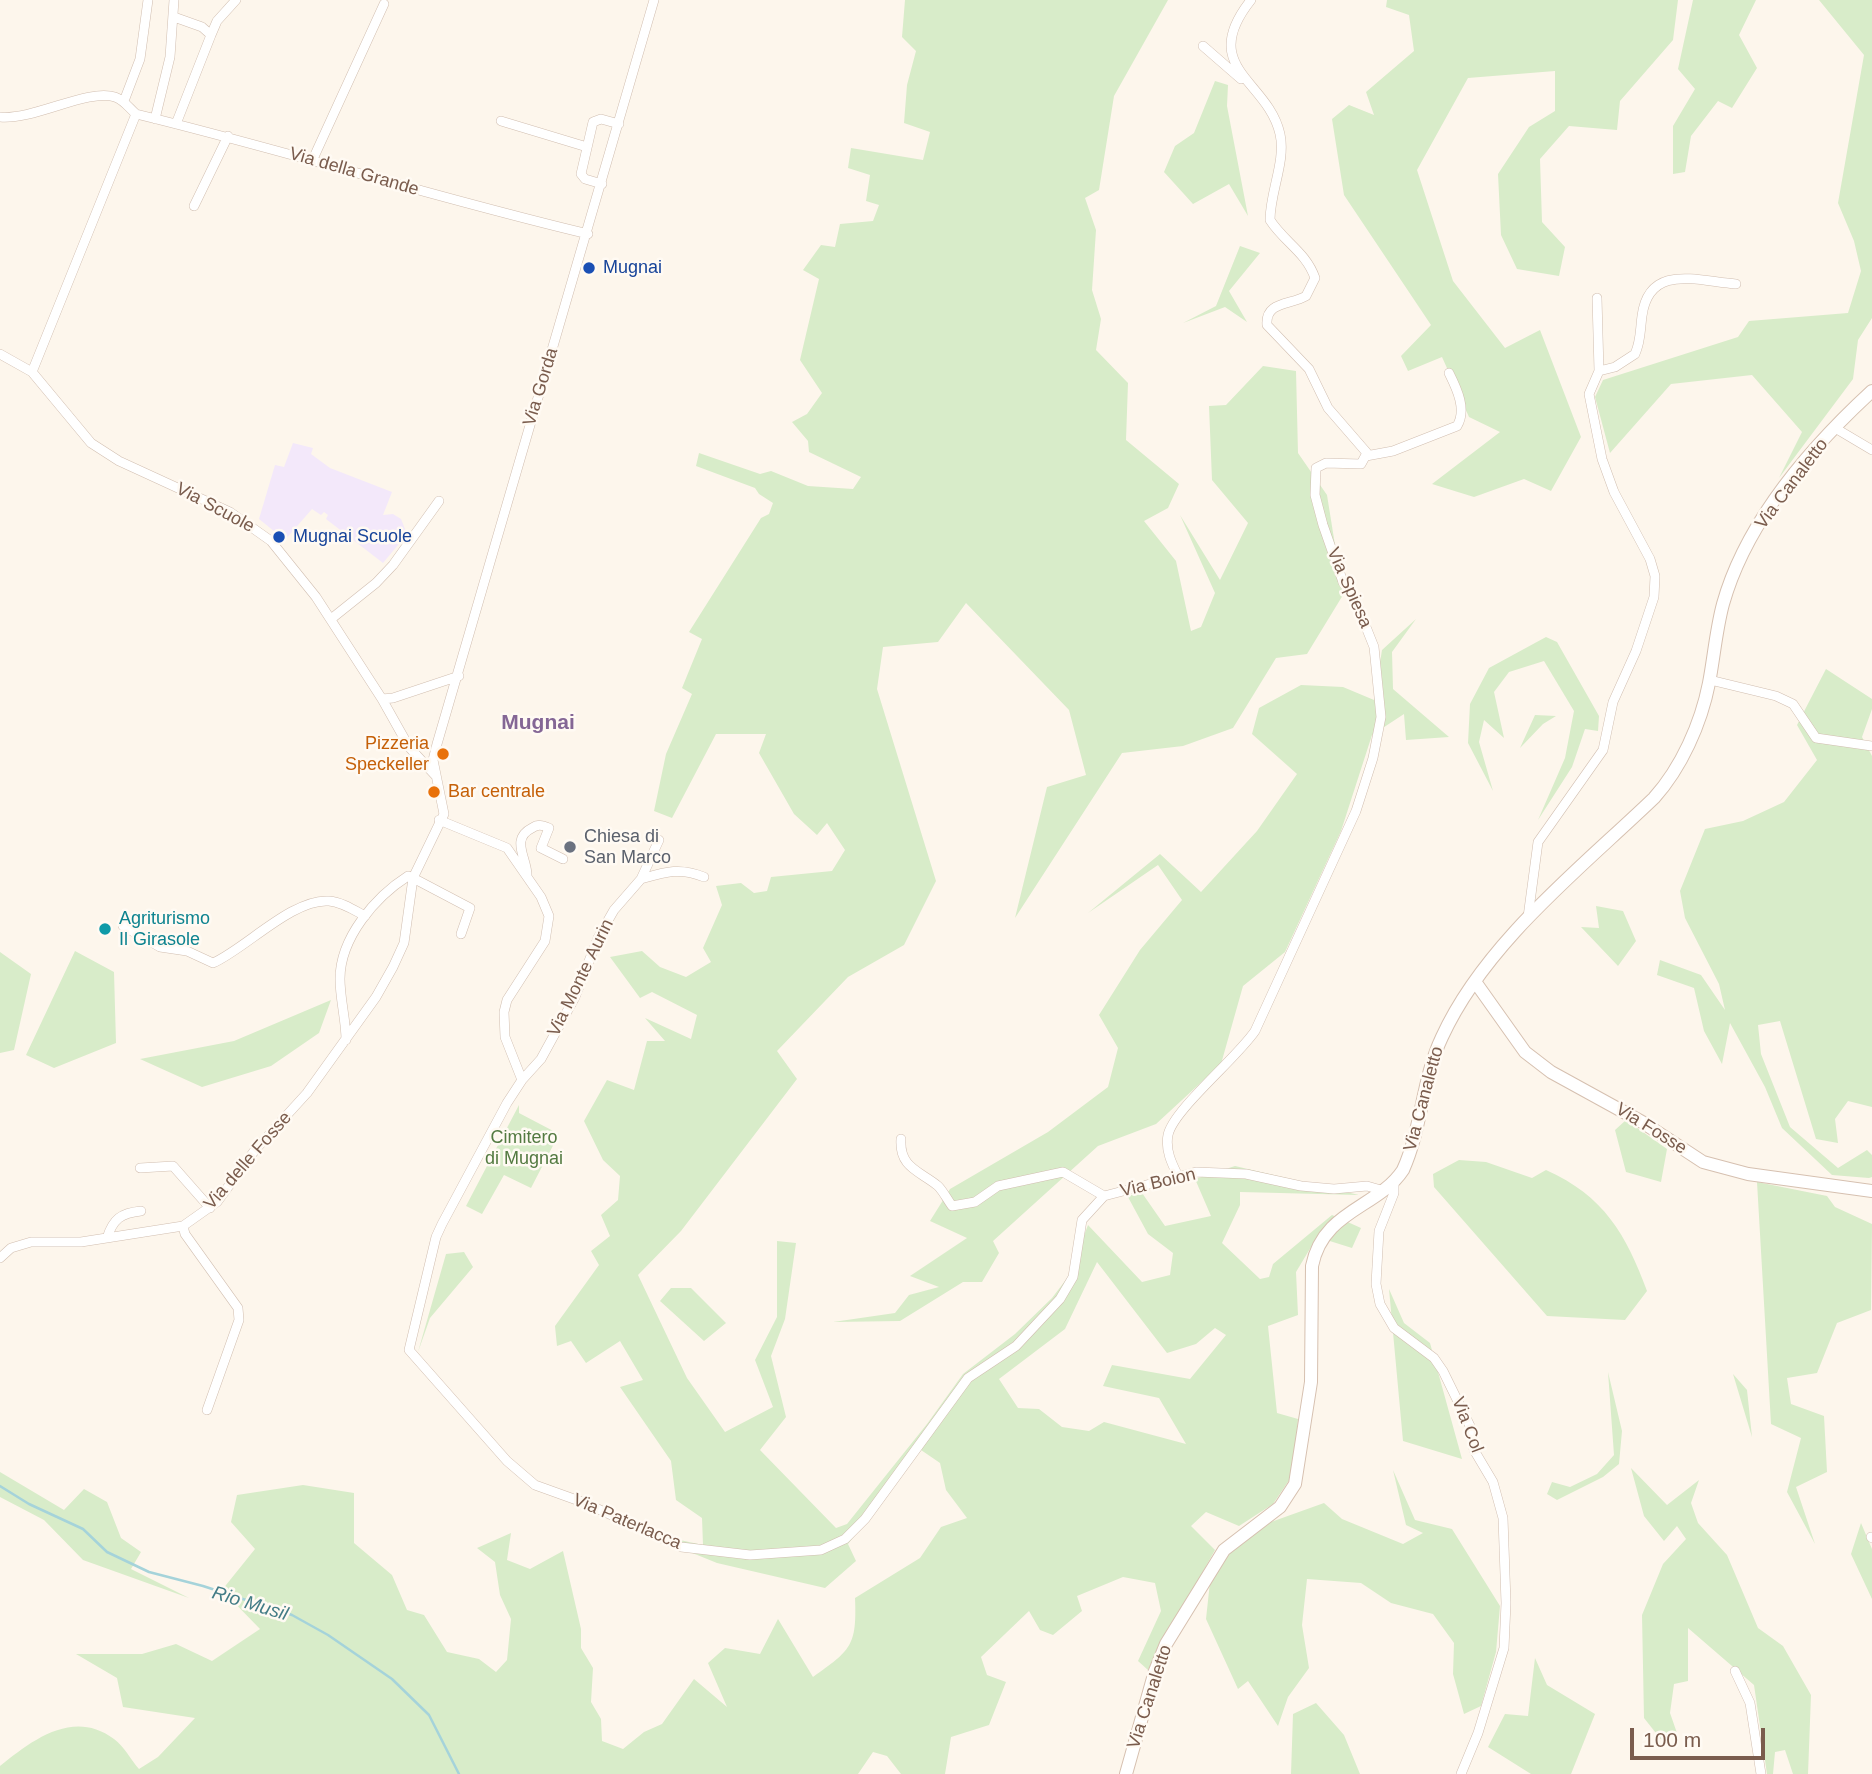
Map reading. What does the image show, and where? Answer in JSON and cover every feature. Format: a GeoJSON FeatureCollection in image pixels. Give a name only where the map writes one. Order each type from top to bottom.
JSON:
{"type":"FeatureCollection","features":[{"type":"Feature","properties":{"kind":"street"},"geometry":{"type":"LineString","coordinates":[[124,101],[141,59],[148,0]]}},
{"type":"Feature","properties":{"kind":"street"},"geometry":{"type":"LineString","coordinates":[[155,119],[170,57],[174,0]]}},
{"type":"Feature","properties":{"kind":"street"},"geometry":{"type":"LineString","coordinates":[[176,124],[217,21],[236,0]]}},
{"type":"Feature","properties":{"kind":"street","name":"Via Gorda"},"geometry":{"type":"LineString","coordinates":[[435,775],[433,760],[654,0]]}},
{"type":"Feature","properties":{"kind":"street"},"geometry":{"type":"LineString","coordinates":[[1251,0],[1232,36],[1231,52],[1251,88],[1276,121],[1281,137],[1270,220],[1277,231],[1305,257],[1315,278],[1306,296],[1271,309],[1266,316],[1267,325],[1309,369],[1328,408],[1356,437],[1366,456],[1393,451],[1457,426],[1461,420],[1460,400],[1449,373]]}},
{"type":"Feature","properties":{"kind":"street"},"geometry":{"type":"LineString","coordinates":[[313,159],[384,4]]}},
{"type":"Feature","properties":{"kind":"street"},"geometry":{"type":"LineString","coordinates":[[174,17],[202,27],[211,35]]}},
{"type":"Feature","properties":{"kind":"street"},"geometry":{"type":"LineString","coordinates":[[1203,46],[1251,88]]}},
{"type":"Feature","properties":{"kind":"street"},"geometry":{"type":"LineString","coordinates":[[0,117],[44,111],[100,94],[124,101],[136,114],[32,372]]}},
{"type":"Feature","properties":{"kind":"street","name":"Via della Grande"},"geometry":{"type":"LineString","coordinates":[[136,114],[313,159],[486,210],[588,234]]}},
{"type":"Feature","properties":{"kind":"street"},"geometry":{"type":"LineString","coordinates":[[602,184],[585,179],[581,174],[587,147],[595,120],[619,124]]}},
{"type":"Feature","properties":{"kind":"street"},"geometry":{"type":"LineString","coordinates":[[501,121],[587,147]]}},
{"type":"Feature","properties":{"kind":"street"},"geometry":{"type":"LineString","coordinates":[[194,206],[228,136]]}},
{"type":"Feature","properties":{"kind":"street"},"geometry":{"type":"LineString","coordinates":[[1599,371],[1615,368],[1635,354],[1646,297],[1652,288],[1664,280],[1735,284]]}},
{"type":"Feature","properties":{"kind":"street"},"geometry":{"type":"LineString","coordinates":[[1528,919],[1538,842],[1602,750],[1613,702],[1636,650],[1654,597],[1655,576],[1650,559],[1614,492],[1602,459],[1589,394],[1599,371],[1597,298]]}},
{"type":"Feature","properties":{"kind":"street","name":"Via Scuole"},"geometry":{"type":"LineString","coordinates":[[0,354],[32,372],[91,443],[119,461],[230,512],[271,541],[331,620],[382,699],[409,747],[435,775]]}},
{"type":"Feature","properties":{"kind":"street","name":"Via Canaletto"},"geometry":{"type":"LineString","coordinates":[[1126,1774],[1155,1671],[1166,1644],[1224,1550],[1280,1507],[1292,1491],[1311,1382],[1313,1259],[1321,1243],[1338,1221],[1394,1180],[1409,1155],[1440,1041],[1499,949],[1667,783],[1687,744],[1710,680],[1723,604],[1746,549],[1767,513],[1835,428],[1872,391]]}},
{"type":"Feature","properties":{"kind":"street"},"geometry":{"type":"LineString","coordinates":[[1835,428],[1872,450]]}},
{"type":"Feature","properties":{"kind":"street","name":"Via Spiesa"},"geometry":{"type":"LineString","coordinates":[[1178,1177],[1168,1150],[1171,1124],[1182,1109],[1236,1058],[1255,1031],[1356,811],[1373,758],[1381,717],[1374,647],[1356,602],[1343,582],[1323,525],[1315,477],[1317,468],[1326,463],[1361,464],[1366,456]]}},
{"type":"Feature","properties":{"kind":"street"},"geometry":{"type":"LineString","coordinates":[[331,620],[376,583],[393,565],[439,501]]}},
{"type":"Feature","properties":{"kind":"street"},"geometry":{"type":"LineString","coordinates":[[382,699],[459,677]]}},
{"type":"Feature","properties":{"kind":"street"},"geometry":{"type":"LineString","coordinates":[[1710,680],[1776,696],[1793,705],[1816,738],[1872,746]]}},
{"type":"Feature","properties":{"kind":"street"},"geometry":{"type":"LineString","coordinates":[[435,775],[444,814],[439,820],[507,848],[527,876],[549,916],[545,941],[507,1000],[504,1012],[505,1037],[522,1080]]}},
{"type":"Feature","properties":{"kind":"street","name":"Via delle Fosse"},"geometry":{"type":"LineString","coordinates":[[0,1258],[11,1248],[31,1242],[107,1238],[183,1226],[210,1208],[255,1150],[307,1093],[376,997],[404,943],[413,878],[439,820]]}},
{"type":"Feature","properties":{"kind":"street"},"geometry":{"type":"LineString","coordinates":[[527,876],[520,845],[525,833],[531,828],[543,825],[549,828],[541,848],[563,859]]}},
{"type":"Feature","properties":{"kind":"street","name":"Via Monte Aurin"},"geometry":{"type":"LineString","coordinates":[[442,1224],[522,1080],[541,1059],[575,997],[598,938],[614,910],[641,879],[659,840]]}},
{"type":"Feature","properties":{"kind":"street"},"geometry":{"type":"LineString","coordinates":[[641,879],[672,870],[687,870],[704,877]]}},
{"type":"Feature","properties":{"kind":"street"},"geometry":{"type":"LineString","coordinates":[[346,1040],[340,978],[351,942],[379,897],[408,876],[413,878],[470,908],[460,934]]}},
{"type":"Feature","properties":{"kind":"street"},"geometry":{"type":"LineString","coordinates":[[123,926],[160,947],[187,951],[213,963],[305,906],[329,901],[365,916]]}},
{"type":"Feature","properties":{"kind":"street","name":"Via Fosse"},"geometry":{"type":"LineString","coordinates":[[1476,983],[1525,1052],[1551,1072],[1642,1122],[1703,1162],[1748,1174],[1872,1191]]}},
{"type":"Feature","properties":{"kind":"street","name":"Via Boion"},"geometry":{"type":"LineString","coordinates":[[901,1139],[900,1151],[910,1169],[939,1187],[952,1206],[975,1202],[998,1186],[1063,1172],[1104,1196],[1196,1172],[1246,1174],[1300,1186],[1334,1189],[1367,1186],[1381,1189]]}},
{"type":"Feature","properties":{"kind":"street"},"geometry":{"type":"LineString","coordinates":[[140,1168],[173,1166],[210,1208]]}},
{"type":"Feature","properties":{"kind":"street","name":"Via Col"},"geometry":{"type":"LineString","coordinates":[[1394,1180],[1394,1193],[1379,1231],[1376,1284],[1380,1304],[1394,1328],[1434,1358],[1443,1371],[1470,1426],[1474,1450],[1493,1482],[1503,1518],[1506,1603],[1504,1648],[1478,1733],[1461,1774]]}},
{"type":"Feature","properties":{"kind":"street","name":"Via Paterlacca"},"geometry":{"type":"LineString","coordinates":[[442,1224],[436,1237],[409,1350],[507,1461],[535,1485],[585,1503],[681,1547],[750,1555],[821,1550],[845,1539],[886,1494],[968,1378],[1016,1346],[1060,1299],[1073,1277],[1082,1220],[1104,1196]]}},
{"type":"Feature","properties":{"kind":"street"},"geometry":{"type":"LineString","coordinates":[[107,1238],[111,1225],[118,1218],[125,1213],[141,1211]]}},
{"type":"Feature","properties":{"kind":"street"},"geometry":{"type":"LineString","coordinates":[[183,1226],[185,1234],[238,1308],[239,1320],[207,1410]]}},
{"type":"Feature","properties":{"kind":"street"},"geometry":{"type":"LineString","coordinates":[[1735,1671],[1750,1703],[1761,1774]]}},
{"type":"Feature","properties":{"kind":"shaded area"},"geometry":{"type":"Polygon","coordinates":[[[293,443],[313,448],[311,454],[330,468],[392,492],[383,515],[393,514],[401,519],[405,529],[403,539],[383,563],[326,519],[328,515],[324,512],[321,515],[312,509],[285,540],[259,519],[275,465],[284,467],[293,443]]]}},
{"type":"Feature","properties":{"kind":"green space"},"geometry":{"type":"Polygon","coordinates":[[[905,0],[1168,0],[1114,96],[1099,190],[1085,198],[1096,230],[1092,290],[1101,319],[1096,350],[1128,383],[1126,440],[1179,484],[1168,508],[1144,521],[1176,561],[1191,631],[1201,627],[1215,593],[1180,515],[1220,580],[1248,523],[1212,480],[1209,406],[1226,405],[1263,366],[1296,371],[1298,453],[1327,495],[1343,595],[1307,654],[1276,658],[1233,728],[1183,746],[1122,753],[1015,918],[1047,787],[1086,775],[1069,710],[966,603],[938,642],[883,647],[877,689],[936,881],[904,945],[848,977],[777,1051],[797,1079],[681,1231],[638,1275],[687,1378],[725,1432],[773,1407],[755,1360],[777,1317],[777,1241],[796,1243],[785,1319],[771,1356],[786,1417],[760,1450],[836,1528],[847,1524],[927,1424],[963,1374],[1015,1334],[1052,1298],[1068,1277],[1088,1225],[1142,1282],[1170,1275],[1173,1253],[1148,1234],[1128,1197],[1140,1190],[1165,1226],[1211,1216],[1195,1179],[1235,1166],[1359,1195],[1240,1192],[1240,1205],[1222,1243],[1260,1279],[1269,1277],[1273,1264],[1332,1215],[1361,1228],[1352,1248],[1317,1237],[1296,1272],[1298,1315],[1268,1326],[1277,1413],[1298,1419],[1294,1473],[1273,1504],[1239,1526],[1206,1512],[1191,1526],[1215,1550],[1148,1670],[1138,1661],[1161,1611],[1155,1583],[1123,1577],[1077,1596],[1082,1611],[1053,1635],[1040,1630],[1029,1611],[981,1657],[987,1675],[1006,1682],[989,1725],[951,1737],[945,1774],[901,1774],[887,1756],[873,1752],[858,1774],[0,1774],[0,1766],[25,1747],[53,1731],[68,1727],[99,1730],[114,1739],[139,1769],[158,1757],[195,1718],[123,1707],[117,1678],[76,1654],[142,1654],[176,1644],[212,1661],[260,1629],[222,1590],[255,1549],[231,1522],[237,1495],[303,1485],[354,1493],[354,1543],[392,1575],[407,1610],[424,1615],[447,1652],[479,1659],[496,1672],[507,1660],[511,1619],[500,1595],[495,1562],[477,1548],[511,1533],[507,1560],[530,1569],[563,1551],[581,1629],[581,1648],[593,1668],[591,1702],[601,1719],[602,1741],[623,1749],[644,1732],[662,1724],[694,1679],[727,1707],[708,1663],[725,1648],[760,1654],[778,1619],[813,1677],[844,1653],[849,1645],[855,1627],[855,1598],[920,1558],[941,1527],[967,1518],[946,1490],[940,1463],[921,1450],[848,1544],[856,1561],[825,1588],[717,1563],[638,1531],[703,1545],[702,1518],[676,1500],[671,1461],[620,1387],[643,1380],[620,1341],[586,1363],[571,1341],[557,1346],[555,1326],[599,1265],[591,1251],[610,1236],[601,1215],[618,1200],[620,1176],[603,1160],[584,1121],[607,1080],[634,1090],[647,1041],[665,1041],[645,1018],[691,1039],[697,1015],[652,992],[640,998],[610,957],[642,951],[660,967],[686,977],[711,962],[703,948],[722,905],[716,886],[741,883],[754,893],[767,891],[771,877],[832,871],[845,850],[827,823],[817,835],[794,814],[759,753],[766,734],[716,734],[672,818],[654,811],[666,754],[692,694],[682,688],[702,639],[689,632],[761,518],[769,514],[773,503],[755,488],[696,466],[699,453],[760,474],[771,471],[808,486],[853,489],[861,477],[809,452],[808,441],[792,422],[807,414],[822,393],[800,360],[819,279],[803,270],[821,245],[835,247],[840,224],[873,221],[879,205],[866,201],[870,175],[848,168],[851,148],[923,160],[930,132],[904,123],[907,85],[916,51],[902,37],[905,0]],[[1097,1262],[1065,1329],[999,1379],[1018,1408],[1039,1409],[1062,1427],[1089,1431],[1104,1422],[1186,1444],[1159,1398],[1103,1386],[1112,1365],[1190,1379],[1226,1335],[1215,1328],[1196,1344],[1167,1353],[1097,1262]]]}},
{"type":"Feature","properties":{"kind":"green space"},"geometry":{"type":"Polygon","coordinates":[[[1387,0],[1678,0],[1673,40],[1620,101],[1617,130],[1569,126],[1540,159],[1542,222],[1565,247],[1559,276],[1517,269],[1501,235],[1498,174],[1529,127],[1555,111],[1555,71],[1468,78],[1417,170],[1453,281],[1505,348],[1540,330],[1581,437],[1551,491],[1524,479],[1474,497],[1432,484],[1500,432],[1469,417],[1442,357],[1408,371],[1401,356],[1431,325],[1344,195],[1332,119],[1349,105],[1374,115],[1366,92],[1414,51],[1409,15],[1386,7],[1387,0]]]}},
{"type":"Feature","properties":{"kind":"green space"},"geometry":{"type":"Polygon","coordinates":[[[1693,0],[1756,0],[1739,35],[1757,68],[1732,108],[1718,101],[1691,136],[1685,172],[1673,174],[1673,126],[1695,89],[1678,69],[1693,0]]]}},
{"type":"Feature","properties":{"kind":"green space"},"geometry":{"type":"Polygon","coordinates":[[[1819,0],[1872,0],[1872,318],[1858,340],[1853,379],[1779,478],[1802,432],[1752,375],[1671,384],[1610,453],[1595,397],[1603,380],[1738,337],[1749,321],[1848,313],[1861,271],[1854,241],[1838,203],[1864,55],[1819,0]]]}},
{"type":"Feature","properties":{"kind":"green space"},"geometry":{"type":"Polygon","coordinates":[[[1215,81],[1228,85],[1227,106],[1248,216],[1229,184],[1193,204],[1164,172],[1175,146],[1194,133],[1215,81]]]}},
{"type":"Feature","properties":{"kind":"green space"},"geometry":{"type":"Polygon","coordinates":[[[1240,246],[1260,253],[1229,291],[1247,322],[1225,307],[1183,323],[1216,306],[1240,246]]]}},
{"type":"Feature","properties":{"kind":"green space"},"geometry":{"type":"Polygon","coordinates":[[[1416,619],[1392,652],[1393,689],[1449,737],[1406,740],[1404,714],[1372,735],[1341,831],[1285,952],[1243,986],[1221,1064],[1156,1124],[1098,1146],[993,1241],[999,1253],[982,1282],[963,1282],[900,1321],[833,1322],[895,1313],[909,1295],[939,1287],[910,1276],[967,1238],[930,1221],[950,1189],[1048,1132],[1108,1087],[1118,1048],[1099,1015],[1140,950],[1182,900],[1158,865],[1088,913],[1160,854],[1201,892],[1257,831],[1297,774],[1252,734],[1259,708],[1301,685],[1343,687],[1374,700],[1382,650],[1416,619]]]}},
{"type":"Feature","properties":{"kind":"green space"},"geometry":{"type":"Polygon","coordinates":[[[1546,637],[1557,642],[1599,716],[1598,731],[1585,729],[1572,767],[1538,820],[1565,758],[1574,711],[1544,661],[1509,672],[1494,692],[1504,738],[1484,720],[1479,742],[1493,791],[1468,743],[1470,704],[1489,668],[1546,637]]]}},
{"type":"Feature","properties":{"kind":"green space"},"geometry":{"type":"Polygon","coordinates":[[[1826,669],[1872,699],[1872,709],[1862,737],[1872,756],[1872,1107],[1848,1101],[1835,1119],[1838,1143],[1816,1139],[1780,1021],[1758,1025],[1761,1054],[1790,1127],[1838,1168],[1867,1150],[1872,1155],[1872,1177],[1869,1178],[1832,1175],[1782,1128],[1765,1087],[1730,1023],[1722,1064],[1704,1031],[1694,988],[1657,975],[1660,960],[1701,975],[1725,1010],[1719,984],[1685,918],[1680,891],[1705,829],[1743,821],[1784,802],[1817,760],[1797,725],[1826,669]]]}},
{"type":"Feature","properties":{"kind":"green space"},"geometry":{"type":"Polygon","coordinates":[[[1535,715],[1556,716],[1543,724],[1520,748],[1535,715]]]}},
{"type":"Feature","properties":{"kind":"green space"},"geometry":{"type":"Polygon","coordinates":[[[1596,906],[1623,911],[1636,941],[1618,966],[1581,927],[1599,928],[1596,906]]]}},
{"type":"Feature","properties":{"kind":"green space"},"geometry":{"type":"Polygon","coordinates":[[[75,951],[114,972],[116,1043],[54,1068],[26,1055],[75,951]]]}},
{"type":"Feature","properties":{"kind":"green space"},"geometry":{"type":"Polygon","coordinates":[[[0,952],[31,974],[14,1050],[0,1053],[0,952]]]}},
{"type":"Feature","properties":{"kind":"green space"},"geometry":{"type":"Polygon","coordinates":[[[331,1000],[319,1033],[271,1066],[202,1087],[140,1059],[234,1041],[331,1000]]]}},
{"type":"Feature","properties":{"kind":"green space","name":"Cimitero di Mugnai"},"geometry":{"type":"Polygon","coordinates":[[[519,1105],[519,1113],[559,1134],[531,1188],[504,1175],[482,1214],[466,1206],[519,1105]]]}},
{"type":"Feature","properties":{"kind":"green space"},"geometry":{"type":"Polygon","coordinates":[[[1626,1120],[1667,1149],[1661,1182],[1626,1172],[1615,1130],[1626,1120]]]}},
{"type":"Feature","properties":{"kind":"green space"},"geometry":{"type":"Polygon","coordinates":[[[1459,1160],[1486,1162],[1532,1178],[1546,1170],[1566,1180],[1598,1205],[1631,1252],[1647,1291],[1625,1320],[1547,1316],[1434,1187],[1433,1174],[1459,1160]]]}},
{"type":"Feature","properties":{"kind":"green space"},"geometry":{"type":"Polygon","coordinates":[[[1757,1182],[1827,1196],[1835,1207],[1872,1224],[1871,1310],[1837,1323],[1817,1373],[1787,1378],[1791,1404],[1824,1416],[1827,1472],[1796,1487],[1815,1544],[1787,1492],[1801,1438],[1771,1424],[1757,1182]]]}},
{"type":"Feature","properties":{"kind":"green space"},"geometry":{"type":"Polygon","coordinates":[[[464,1252],[473,1267],[430,1318],[418,1352],[446,1254],[464,1252]]]}},
{"type":"Feature","properties":{"kind":"green space"},"geometry":{"type":"Polygon","coordinates":[[[671,1288],[691,1288],[726,1323],[704,1341],[660,1301],[671,1288]]]}},
{"type":"Feature","properties":{"kind":"green space"},"geometry":{"type":"Polygon","coordinates":[[[1389,1289],[1404,1323],[1430,1343],[1462,1459],[1403,1441],[1389,1289]]]}},
{"type":"Feature","properties":{"kind":"green space"},"geometry":{"type":"Polygon","coordinates":[[[1608,1372],[1622,1431],[1619,1464],[1603,1477],[1557,1500],[1547,1494],[1552,1482],[1570,1487],[1597,1474],[1614,1455],[1608,1372]]]}},
{"type":"Feature","properties":{"kind":"green space"},"geometry":{"type":"Polygon","coordinates":[[[1733,1374],[1747,1390],[1752,1437],[1733,1374]]]}},
{"type":"Feature","properties":{"kind":"green space"},"geometry":{"type":"Polygon","coordinates":[[[1631,1468],[1667,1505],[1699,1480],[1691,1503],[1698,1523],[1727,1555],[1758,1628],[1783,1646],[1811,1695],[1808,1774],[1793,1774],[1785,1750],[1775,1752],[1773,1774],[1767,1774],[1754,1685],[1688,1628],[1688,1681],[1674,1684],[1670,1713],[1677,1733],[1663,1742],[1644,1718],[1642,1615],[1663,1564],[1686,1539],[1677,1526],[1664,1541],[1644,1516],[1631,1468]]]}},
{"type":"Feature","properties":{"kind":"green space"},"geometry":{"type":"Polygon","coordinates":[[[1393,1470],[1415,1520],[1452,1529],[1500,1606],[1496,1652],[1481,1706],[1464,1714],[1453,1674],[1454,1643],[1433,1614],[1391,1603],[1361,1583],[1307,1579],[1302,1625],[1309,1668],[1288,1697],[1278,1726],[1248,1681],[1238,1689],[1206,1619],[1210,1582],[1225,1557],[1271,1522],[1324,1503],[1342,1519],[1403,1544],[1423,1533],[1406,1525],[1393,1470]]]}},
{"type":"Feature","properties":{"kind":"green space"},"geometry":{"type":"Polygon","coordinates":[[[0,1472],[64,1510],[84,1489],[107,1502],[121,1538],[141,1552],[131,1569],[189,1598],[83,1560],[44,1520],[0,1497],[0,1472]]]}},
{"type":"Feature","properties":{"kind":"green space"},"geometry":{"type":"Polygon","coordinates":[[[1861,1523],[1872,1549],[1872,1599],[1851,1554],[1861,1523]]]}},
{"type":"Feature","properties":{"kind":"green space"},"geometry":{"type":"Polygon","coordinates":[[[1535,1658],[1547,1685],[1595,1714],[1571,1774],[1531,1774],[1488,1747],[1505,1714],[1528,1716],[1535,1658]]]}},
{"type":"Feature","properties":{"kind":"green space"},"geometry":{"type":"Polygon","coordinates":[[[1316,1703],[1344,1735],[1360,1774],[1291,1774],[1293,1714],[1316,1703]]]}},
{"type":"Feature","properties":{"kind":"waterway","name":"Rio Musil"},"geometry":{"type":"LineString","coordinates":[[0,1486],[29,1504],[83,1529],[107,1552],[149,1572],[203,1586],[292,1615],[328,1635],[392,1679],[429,1715],[459,1774]]}},
{"type":"Feature","properties":{"kind":"place","name":"Mugnai"},"geometry":{"type":"Point","coordinates":[589,268]}},
{"type":"Feature","properties":{"kind":"place","name":"Mugnai Scuole"},"geometry":{"type":"Point","coordinates":[279,537]}},
{"type":"Feature","properties":{"kind":"place","name":"Pizzeria Speckeller"},"geometry":{"type":"Point","coordinates":[443,754]}},
{"type":"Feature","properties":{"kind":"place","name":"Bar centrale"},"geometry":{"type":"Point","coordinates":[434,792]}},
{"type":"Feature","properties":{"kind":"place","name":"Chiesa di San Marco"},"geometry":{"type":"Point","coordinates":[570,847]}},
{"type":"Feature","properties":{"kind":"place","name":"Agriturismo Il Girasole"},"geometry":{"type":"Point","coordinates":[105,929]}},
{"type":"Feature","properties":{"kind":"district","name":"Mugnai"},"geometry":{"type":"Point","coordinates":[538,723]}}]}
